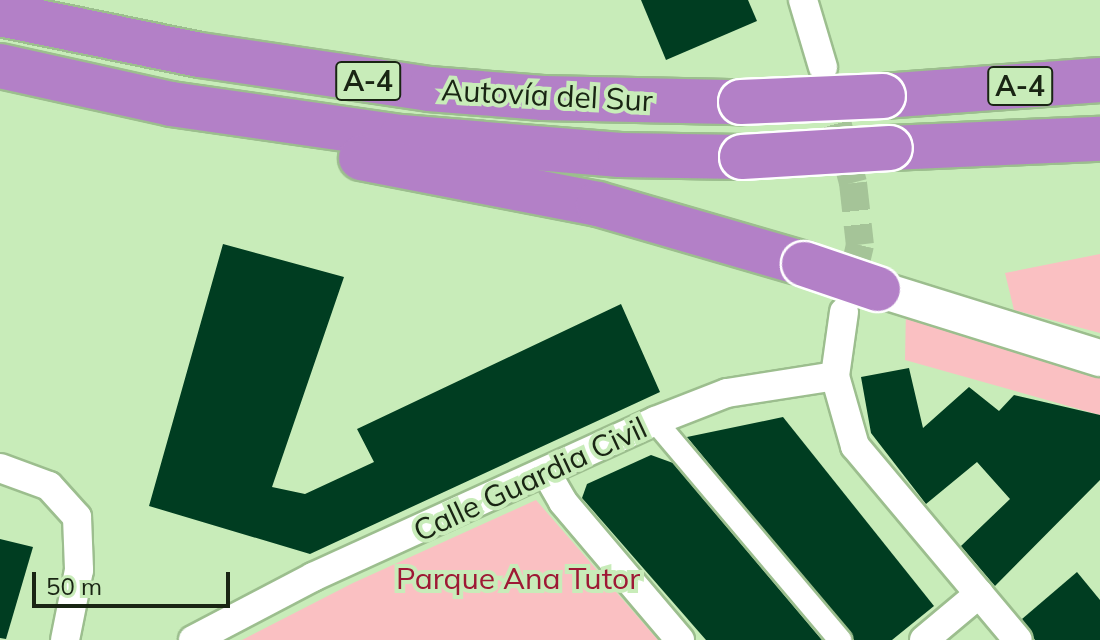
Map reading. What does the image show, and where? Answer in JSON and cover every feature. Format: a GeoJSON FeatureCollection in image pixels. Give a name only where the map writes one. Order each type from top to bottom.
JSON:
{"type":"FeatureCollection","features":[{"type":"Feature","properties":{"kind":"highway","name":"Autovía del Sur"},"geometry":{"type":"LineString","coordinates":[[0,14],[200,55],[429,89],[543,98],[741,102],[883,96],[1100,80]]}},
{"type":"Feature","properties":{"kind":"highway"},"geometry":{"type":"LineString","coordinates":[[940,92],[1100,58]]}},
{"type":"Feature","properties":{"kind":"highway","name":"Autovía del Sur"},"geometry":{"type":"LineString","coordinates":[[0,66],[171,104],[401,137],[620,155],[742,157],[1100,139]]}},
{"type":"Feature","properties":{"kind":"highway"},"geometry":{"type":"LineString","coordinates":[[171,104],[257,137],[598,204],[804,264],[861,300]]}},
{"type":"Feature","properties":{"kind":"street"},"geometry":{"type":"LineString","coordinates":[[803,0],[823,67]]}},
{"type":"Feature","properties":{"kind":"street"},"geometry":{"type":"LineString","coordinates":[[1018,640],[855,446],[835,376],[861,300],[1100,358]]}},
{"type":"Feature","properties":{"kind":"street","name":"Calle Guardia Civil"},"geometry":{"type":"LineString","coordinates":[[193,640],[313,577],[547,474],[655,421],[727,393],[835,376]]}},
{"type":"Feature","properties":{"kind":"street"},"geometry":{"type":"LineString","coordinates":[[655,421],[840,640]]}},
{"type":"Feature","properties":{"kind":"street"},"geometry":{"type":"LineString","coordinates":[[0,468],[49,486],[77,517],[79,570],[65,640]]}},
{"type":"Feature","properties":{"kind":"street"},"geometry":{"type":"LineString","coordinates":[[547,474],[563,502],[680,640]]}},
{"type":"Feature","properties":{"kind":"street"},"geometry":{"type":"LineString","coordinates":[[924,640],[979,594]]}},
{"type":"Feature","properties":{"kind":"green space"},"geometry":{"type":"Polygon","coordinates":[[[1100,254],[1100,333],[1014,310],[1005,273],[1100,254]]]}},
{"type":"Feature","properties":{"kind":"green space"},"geometry":{"type":"Polygon","coordinates":[[[906,309],[1100,366],[1100,415],[905,360],[906,309]]]}},
{"type":"Feature","properties":{"kind":"green space","name":"Parque Ana Tutor"},"geometry":{"type":"Polygon","coordinates":[[[536,500],[658,640],[242,640],[353,583],[536,500]]]}},
{"type":"Feature","properties":{"kind":"building"},"geometry":{"type":"Polygon","coordinates":[[[641,0],[748,0],[757,21],[666,60],[641,0]]]}},
{"type":"Feature","properties":{"kind":"building"},"geometry":{"type":"Polygon","coordinates":[[[223,244],[344,277],[272,487],[305,494],[374,462],[357,429],[621,304],[660,392],[310,554],[149,506],[223,244]]]}},
{"type":"Feature","properties":{"kind":"building"},"geometry":{"type":"Polygon","coordinates":[[[909,368],[923,428],[969,387],[999,411],[1014,395],[1100,415],[1100,480],[995,586],[961,546],[1010,499],[977,462],[926,504],[871,433],[861,377],[909,368]]]}},
{"type":"Feature","properties":{"kind":"building"},"geometry":{"type":"Polygon","coordinates":[[[783,417],[934,606],[892,640],[854,640],[687,437],[783,417]]]}},
{"type":"Feature","properties":{"kind":"building"},"geometry":{"type":"Polygon","coordinates":[[[651,455],[673,463],[822,640],[706,640],[582,498],[587,484],[651,455]]]}},
{"type":"Feature","properties":{"kind":"building"},"geometry":{"type":"Polygon","coordinates":[[[0,539],[33,547],[6,639],[0,638],[0,539]]]}},
{"type":"Feature","properties":{"kind":"building"},"geometry":{"type":"Polygon","coordinates":[[[1077,572],[1100,600],[1100,640],[1035,640],[1022,619],[1077,572]]]}},
{"type":"Feature","properties":{"kind":"tunnel"},"geometry":{"type":"LineString","coordinates":[[827,83],[853,183],[860,245],[848,296]]}}]}
